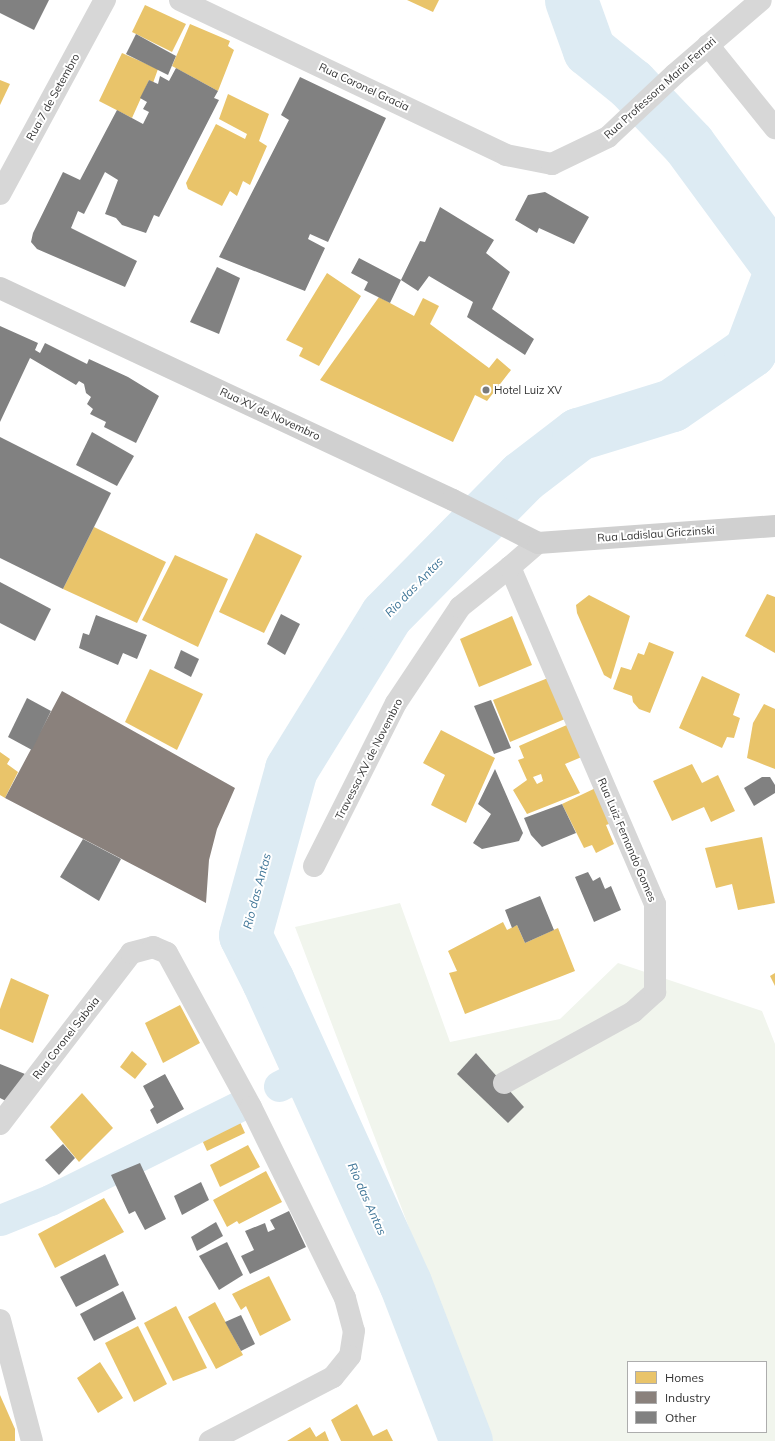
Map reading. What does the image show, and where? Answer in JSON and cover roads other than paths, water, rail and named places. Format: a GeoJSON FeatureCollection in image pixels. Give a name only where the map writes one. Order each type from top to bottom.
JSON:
{"type":"FeatureCollection","features":[{"type":"Feature","properties":{"kind":"main road","name":"Rua XV de Novembro"},"geometry":{"type":"LineString","coordinates":[[0,288],[453,500],[514,532],[538,542]]}},
{"type":"Feature","properties":{"kind":"main road","name":"Rua Ladislau Griczinski"},"geometry":{"type":"LineString","coordinates":[[538,542],[775,526]]}},
{"type":"Feature","properties":{"kind":"street","name":"Rua 7 de Setembro"},"geometry":{"type":"LineString","coordinates":[[0,194],[105,0]]}},
{"type":"Feature","properties":{"kind":"street","name":"Rua Coronel Gracia"},"geometry":{"type":"LineString","coordinates":[[180,0],[506,155],[552,164]]}},
{"type":"Feature","properties":{"kind":"street","name":"Rua Professora Maria Ferrari"},"geometry":{"type":"LineString","coordinates":[[552,164],[608,137],[675,74],[761,0]]}},
{"type":"Feature","properties":{"kind":"street"},"geometry":{"type":"LineString","coordinates":[[708,45],[775,128]]}},
{"type":"Feature","properties":{"kind":"street"},"geometry":{"type":"LineString","coordinates":[[510,567],[538,542]]}},
{"type":"Feature","properties":{"kind":"street","name":"Travessa XV de Novembro"},"geometry":{"type":"LineString","coordinates":[[314,866],[396,703],[460,607],[510,567]]}},
{"type":"Feature","properties":{"kind":"street","name":"Rua Luiz Fernando Gomes"},"geometry":{"type":"LineString","coordinates":[[504,1083],[633,1012],[655,992],[655,904],[510,567]]}},
{"type":"Feature","properties":{"kind":"street","name":"Rua Coronel Saboia"},"geometry":{"type":"LineString","coordinates":[[0,1124],[132,953],[153,947],[167,953],[233,1073],[345,1298],[354,1331],[350,1356],[332,1377],[210,1441]]}},
{"type":"Feature","properties":{"kind":"street"},"geometry":{"type":"LineString","coordinates":[[0,1320],[32,1441]]}},
{"type":"Feature","properties":{"kind":"waterway"},"geometry":{"type":"LineString","coordinates":[[571,0],[589,50],[631,84],[689,145],[775,262]]}},
{"type":"Feature","properties":{"kind":"waterway","name":"Rio das Antas"},"geometry":{"type":"LineString","coordinates":[[466,1441],[405,1283],[268,981],[245,935],[291,769],[386,615],[522,477],[578,434],[672,405],[750,351],[775,285]]}},
{"type":"Feature","properties":{"kind":"waterway"},"geometry":{"type":"LineString","coordinates":[[279,1086],[309,1071]]}},
{"type":"Feature","properties":{"kind":"waterway"},"geometry":{"type":"LineString","coordinates":[[0,1220],[50,1200],[239,1106]]}},
{"type":"Feature","properties":{"kind":"place","name":"Hotel Luiz XV"},"geometry":{"type":"Point","coordinates":[486,390]}}]}
